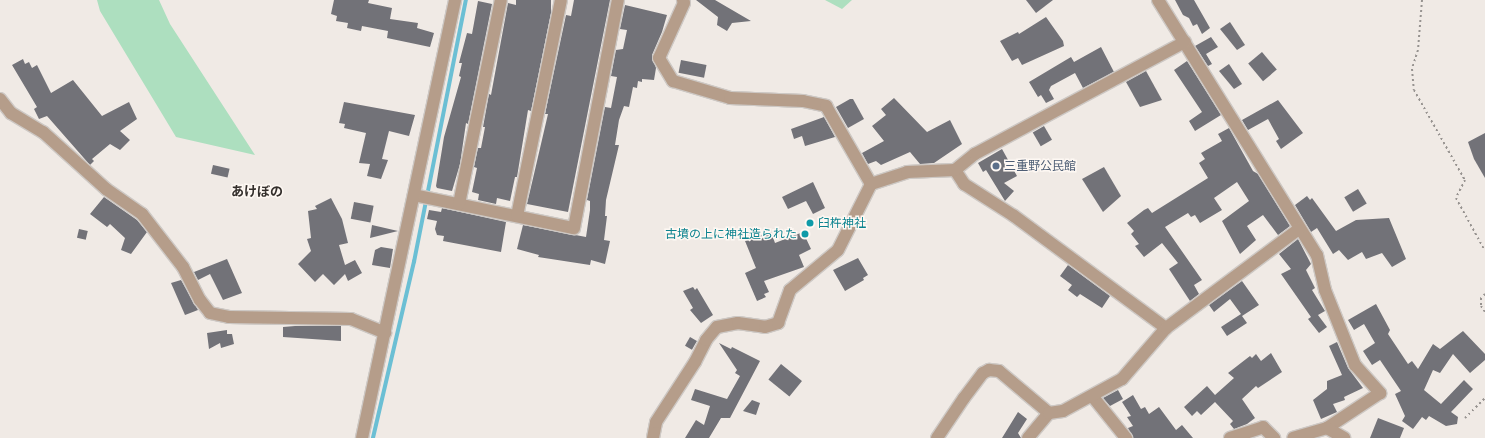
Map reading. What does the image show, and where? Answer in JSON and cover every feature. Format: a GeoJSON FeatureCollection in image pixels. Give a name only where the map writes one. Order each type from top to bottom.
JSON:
{"type":"FeatureCollection","features":[{"type":"Feature","properties":{"kind":"street"},"geometry":{"type":"LineString","coordinates":[[362,438],[385,333],[421,196],[455,0]]}},
{"type":"Feature","properties":{"kind":"street"},"geometry":{"type":"LineString","coordinates":[[459,204],[501,0]]}},
{"type":"Feature","properties":{"kind":"street"},"geometry":{"type":"LineString","coordinates":[[517,216],[561,0]]}},
{"type":"Feature","properties":{"kind":"street"},"geometry":{"type":"LineString","coordinates":[[421,196],[574,228],[618,0]]}},
{"type":"Feature","properties":{"kind":"street"},"geometry":{"type":"LineString","coordinates":[[682,0],[684,3],[659,58],[673,81],[730,98],[802,101],[826,106],[871,184]]}},
{"type":"Feature","properties":{"kind":"street"},"geometry":{"type":"LineString","coordinates":[[1158,0],[1299,229],[1317,255],[1325,290],[1355,365],[1380,393],[1327,428],[1293,438]]}},
{"type":"Feature","properties":{"kind":"street"},"geometry":{"type":"LineString","coordinates":[[653,438],[656,422],[695,362],[706,340],[717,327],[738,323],[765,327],[778,323],[790,290],[838,250],[871,184],[907,172],[955,170],[975,154],[1185,42]]}},
{"type":"Feature","properties":{"kind":"street"},"geometry":{"type":"LineString","coordinates":[[0,99],[11,113],[42,132],[106,189],[142,214],[183,266],[200,300],[210,313],[229,317],[351,318],[385,333]]}},
{"type":"Feature","properties":{"kind":"street"},"geometry":{"type":"LineString","coordinates":[[955,170],[964,184],[1002,208],[1166,328]]}},
{"type":"Feature","properties":{"kind":"street"},"geometry":{"type":"LineString","coordinates":[[1028,438],[1049,413],[1063,411],[1093,397],[1122,379],[1166,328],[1299,229]]}},
{"type":"Feature","properties":{"kind":"street"},"geometry":{"type":"LineString","coordinates":[[937,438],[983,373],[989,370],[999,371],[1049,413]]}},
{"type":"Feature","properties":{"kind":"street"},"geometry":{"type":"LineString","coordinates":[[1093,397],[1126,438]]}},
{"type":"Feature","properties":{"kind":"street"},"geometry":{"type":"LineString","coordinates":[[1230,438],[1263,427],[1274,438]]}},
{"type":"Feature","properties":{"kind":"street"},"geometry":{"type":"LineString","coordinates":[[1327,428],[1344,438]]}},
{"type":"Feature","properties":{"kind":"path"},"geometry":{"type":"LineString","coordinates":[[1422,0],[1418,50],[1412,69],[1414,90],[1464,180],[1456,198],[1485,251]]}},
{"type":"Feature","properties":{"kind":"path"},"geometry":{"type":"LineString","coordinates":[[1485,294],[1481,298],[1481,306],[1485,312]]}},
{"type":"Feature","properties":{"kind":"path"},"geometry":{"type":"LineString","coordinates":[[1465,418],[1485,398]]}},
{"type":"Feature","properties":{"kind":"green space"},"geometry":{"type":"Polygon","coordinates":[[[97,0],[159,0],[170,24],[255,155],[176,137],[100,11],[97,0]]]}},
{"type":"Feature","properties":{"kind":"green space"},"geometry":{"type":"Polygon","coordinates":[[[825,0],[852,0],[842,9],[825,0]]]}},
{"type":"Feature","properties":{"kind":"building"},"geometry":{"type":"Polygon","coordinates":[[[334,0],[369,0],[368,3],[392,8],[390,19],[418,23],[417,28],[434,33],[430,47],[387,38],[388,31],[362,26],[361,31],[347,28],[348,23],[336,21],[337,16],[331,14],[334,0]]]}},
{"type":"Feature","properties":{"kind":"building"},"geometry":{"type":"Polygon","coordinates":[[[516,0],[551,0],[551,13],[531,111],[528,110],[517,177],[515,177],[510,201],[497,198],[496,204],[478,200],[479,194],[472,192],[477,168],[474,167],[478,148],[481,148],[489,94],[491,95],[508,3],[516,5],[516,0]]]}},
{"type":"Feature","properties":{"kind":"building"},"geometry":{"type":"Polygon","coordinates":[[[574,0],[610,0],[568,212],[527,204],[548,114],[545,114],[566,15],[571,16],[574,0]]]}},
{"type":"Feature","properties":{"kind":"building"},"geometry":{"type":"Polygon","coordinates":[[[696,0],[715,0],[751,21],[732,23],[727,31],[717,25],[718,17],[696,0]]]}},
{"type":"Feature","properties":{"kind":"building"},"geometry":{"type":"Polygon","coordinates":[[[1026,0],[1053,0],[1036,13],[1026,0]]]}},
{"type":"Feature","properties":{"kind":"building"},"geometry":{"type":"Polygon","coordinates":[[[1175,0],[1194,0],[1210,28],[1202,34],[1197,24],[1193,26],[1189,18],[1183,15],[1175,0]]]}},
{"type":"Feature","properties":{"kind":"building"},"geometry":{"type":"Polygon","coordinates":[[[478,1],[492,4],[468,124],[466,123],[460,164],[452,191],[437,188],[436,186],[444,137],[461,77],[459,76],[462,63],[459,63],[467,33],[472,34],[478,1]]]}},
{"type":"Feature","properties":{"kind":"building"},"geometry":{"type":"Polygon","coordinates":[[[625,5],[667,15],[662,32],[652,55],[656,68],[654,80],[642,79],[642,82],[638,81],[637,88],[633,87],[629,107],[624,106],[619,120],[615,145],[619,145],[606,200],[605,216],[607,216],[604,240],[610,241],[605,264],[591,260],[590,265],[538,257],[539,255],[517,249],[523,225],[586,237],[590,210],[590,201],[587,200],[605,107],[611,108],[617,77],[611,76],[616,50],[623,49],[627,30],[620,29],[625,5]]]}},
{"type":"Feature","properties":{"kind":"building"},"geometry":{"type":"Polygon","coordinates":[[[1046,17],[1063,41],[1064,46],[1022,65],[1018,58],[1012,61],[1000,41],[1018,32],[1019,34],[1046,17]]]}},
{"type":"Feature","properties":{"kind":"building"},"geometry":{"type":"Polygon","coordinates":[[[1230,22],[1245,45],[1237,50],[1220,29],[1230,22]]]}},
{"type":"Feature","properties":{"kind":"building"},"geometry":{"type":"Polygon","coordinates":[[[1211,37],[1218,47],[1206,54],[1212,64],[1208,66],[1195,46],[1211,37]]]}},
{"type":"Feature","properties":{"kind":"building"},"geometry":{"type":"Polygon","coordinates":[[[1101,47],[1114,72],[1083,88],[1075,73],[1051,86],[1049,90],[1054,99],[1046,103],[1041,95],[1038,97],[1029,82],[1071,57],[1074,62],[1101,47]]]}},
{"type":"Feature","properties":{"kind":"building"},"geometry":{"type":"Polygon","coordinates":[[[1262,52],[1277,70],[1263,81],[1248,64],[1262,52]]]}},
{"type":"Feature","properties":{"kind":"building"},"geometry":{"type":"Polygon","coordinates":[[[23,59],[25,64],[29,62],[32,68],[37,65],[51,93],[73,80],[102,116],[129,102],[137,119],[120,131],[130,140],[120,150],[110,144],[92,159],[94,161],[90,165],[47,116],[39,119],[34,109],[37,107],[12,65],[23,59]]]}},
{"type":"Feature","properties":{"kind":"building"},"geometry":{"type":"Polygon","coordinates":[[[681,60],[707,65],[704,78],[679,73],[681,60]]]}},
{"type":"Feature","properties":{"kind":"building"},"geometry":{"type":"Polygon","coordinates":[[[1187,61],[1221,115],[1195,131],[1189,121],[1202,112],[1174,70],[1187,61]]]}},
{"type":"Feature","properties":{"kind":"building"},"geometry":{"type":"Polygon","coordinates":[[[1229,64],[1242,84],[1234,89],[1219,71],[1229,64]]]}},
{"type":"Feature","properties":{"kind":"building"},"geometry":{"type":"Polygon","coordinates":[[[1146,71],[1162,100],[1140,107],[1126,82],[1146,71]]]}},
{"type":"Feature","properties":{"kind":"building"},"geometry":{"type":"Polygon","coordinates":[[[894,98],[927,132],[950,120],[962,144],[934,163],[920,164],[910,152],[881,165],[876,161],[868,164],[862,153],[884,141],[872,126],[886,115],[881,109],[894,98]]]}},
{"type":"Feature","properties":{"kind":"building"},"geometry":{"type":"Polygon","coordinates":[[[850,99],[853,99],[864,119],[848,128],[836,107],[850,99]]]}},
{"type":"Feature","properties":{"kind":"building"},"geometry":{"type":"Polygon","coordinates":[[[1278,100],[1303,133],[1281,149],[1276,141],[1279,139],[1268,119],[1248,130],[1242,120],[1278,100]]]}},
{"type":"Feature","properties":{"kind":"building"},"geometry":{"type":"Polygon","coordinates":[[[344,102],[415,115],[409,136],[389,131],[382,159],[388,160],[381,179],[367,176],[370,164],[359,163],[366,133],[344,128],[345,124],[339,123],[344,102]]]}},
{"type":"Feature","properties":{"kind":"building"},"geometry":{"type":"Polygon","coordinates":[[[824,117],[835,137],[805,146],[802,136],[794,139],[791,129],[824,117]]]}},
{"type":"Feature","properties":{"kind":"building"},"geometry":{"type":"Polygon","coordinates":[[[1044,126],[1052,140],[1041,146],[1033,132],[1044,126]]]}},
{"type":"Feature","properties":{"kind":"building"},"geometry":{"type":"Polygon","coordinates":[[[1229,128],[1253,171],[1258,174],[1290,226],[1278,235],[1263,215],[1247,226],[1256,240],[1240,254],[1222,221],[1249,201],[1237,182],[1214,198],[1222,210],[1200,223],[1195,215],[1191,217],[1188,213],[1165,227],[1202,280],[1194,285],[1199,294],[1190,301],[1169,269],[1178,263],[1162,243],[1144,257],[1135,246],[1139,244],[1131,234],[1134,231],[1127,223],[1148,208],[1152,213],[1208,178],[1199,163],[1205,159],[1201,153],[1222,141],[1218,134],[1229,128]]]}},
{"type":"Feature","properties":{"kind":"building"},"geometry":{"type":"Polygon","coordinates":[[[1485,133],[1485,178],[1474,159],[1468,142],[1485,133]]]}},
{"type":"Feature","properties":{"kind":"building","name":"三重野公民館"},"geometry":{"type":"Polygon","coordinates":[[[1002,149],[1017,176],[1004,183],[1014,191],[1005,201],[986,170],[983,172],[978,163],[1002,149]]]}},
{"type":"Feature","properties":{"kind":"building"},"geometry":{"type":"Polygon","coordinates":[[[213,165],[230,169],[228,178],[211,174],[213,165]]]}},
{"type":"Feature","properties":{"kind":"building"},"geometry":{"type":"Polygon","coordinates":[[[1104,167],[1121,196],[1103,212],[1082,179],[1104,167]]]}},
{"type":"Feature","properties":{"kind":"building"},"geometry":{"type":"Polygon","coordinates":[[[813,182],[825,208],[813,214],[806,201],[788,209],[782,197],[813,182]]]}},
{"type":"Feature","properties":{"kind":"building"},"geometry":{"type":"Polygon","coordinates":[[[1358,189],[1367,204],[1353,212],[1344,197],[1358,189]]]}},
{"type":"Feature","properties":{"kind":"building"},"geometry":{"type":"Polygon","coordinates":[[[1307,196],[1310,200],[1312,198],[1336,231],[1356,220],[1389,218],[1406,259],[1392,267],[1382,253],[1366,259],[1362,252],[1348,260],[1339,250],[1333,254],[1317,228],[1311,232],[1295,205],[1307,196]]]}},
{"type":"Feature","properties":{"kind":"building"},"geometry":{"type":"Polygon","coordinates":[[[104,197],[137,220],[147,232],[131,254],[121,250],[125,238],[110,224],[107,227],[90,214],[104,197]]]}},
{"type":"Feature","properties":{"kind":"building"},"geometry":{"type":"Polygon","coordinates":[[[331,198],[342,219],[348,243],[339,245],[345,265],[355,260],[362,273],[348,281],[345,274],[334,285],[323,274],[315,282],[298,264],[311,251],[307,239],[311,238],[308,211],[317,209],[315,206],[331,198]]]}},
{"type":"Feature","properties":{"kind":"building"},"geometry":{"type":"Polygon","coordinates":[[[354,202],[374,206],[370,223],[351,219],[354,202]]]}},
{"type":"Feature","properties":{"kind":"building"},"geometry":{"type":"Polygon","coordinates":[[[442,208],[506,222],[501,252],[443,241],[444,236],[437,235],[435,229],[437,221],[427,219],[429,210],[441,212],[442,208]]]}},
{"type":"Feature","properties":{"kind":"building"},"geometry":{"type":"Polygon","coordinates":[[[372,225],[398,231],[370,238],[372,225]]]}},
{"type":"Feature","properties":{"kind":"building"},"geometry":{"type":"Polygon","coordinates":[[[79,229],[88,231],[86,240],[77,238],[79,229]]]}},
{"type":"Feature","properties":{"kind":"building"},"geometry":{"type":"Polygon","coordinates":[[[771,232],[775,243],[803,232],[811,249],[799,255],[804,267],[764,281],[769,292],[764,294],[766,297],[757,301],[745,273],[756,268],[745,241],[771,232]]]}},
{"type":"Feature","properties":{"kind":"building"},"geometry":{"type":"Polygon","coordinates":[[[1298,239],[1311,264],[1306,270],[1315,288],[1312,290],[1325,311],[1318,315],[1327,327],[1319,333],[1308,319],[1311,317],[1281,274],[1291,269],[1279,254],[1298,239]]]}},
{"type":"Feature","properties":{"kind":"building"},"geometry":{"type":"Polygon","coordinates":[[[381,247],[393,249],[390,268],[372,265],[375,250],[381,247]]]}},
{"type":"Feature","properties":{"kind":"building"},"geometry":{"type":"Polygon","coordinates":[[[858,258],[868,275],[863,278],[864,280],[845,291],[833,270],[858,258]]]}},
{"type":"Feature","properties":{"kind":"building"},"geometry":{"type":"Polygon","coordinates":[[[227,259],[242,293],[223,300],[210,274],[198,280],[194,272],[227,259]]]}},
{"type":"Feature","properties":{"kind":"building"},"geometry":{"type":"Polygon","coordinates":[[[1068,265],[1110,296],[1102,308],[1080,294],[1077,297],[1068,290],[1072,285],[1060,276],[1068,265]]]}},
{"type":"Feature","properties":{"kind":"building"},"geometry":{"type":"Polygon","coordinates":[[[181,280],[198,310],[185,315],[171,283],[181,280]]]}},
{"type":"Feature","properties":{"kind":"building"},"geometry":{"type":"Polygon","coordinates":[[[1242,281],[1259,305],[1242,316],[1247,323],[1227,336],[1221,327],[1241,314],[1230,299],[1214,312],[1209,305],[1242,281]]]}},
{"type":"Feature","properties":{"kind":"building"},"geometry":{"type":"Polygon","coordinates":[[[693,287],[695,290],[697,288],[713,315],[701,323],[690,310],[693,308],[683,291],[693,287]]]}},
{"type":"Feature","properties":{"kind":"building"},"geometry":{"type":"Polygon","coordinates":[[[1376,304],[1390,330],[1388,334],[1408,364],[1412,361],[1418,369],[1433,344],[1440,349],[1463,331],[1485,354],[1485,360],[1470,373],[1453,354],[1440,373],[1433,370],[1424,390],[1441,404],[1464,380],[1473,389],[1451,412],[1458,417],[1457,424],[1446,426],[1429,416],[1426,420],[1422,417],[1413,429],[1402,421],[1405,416],[1395,394],[1401,391],[1380,360],[1372,365],[1363,351],[1375,343],[1364,324],[1354,330],[1348,320],[1376,304]]]}},
{"type":"Feature","properties":{"kind":"building"},"geometry":{"type":"Polygon","coordinates":[[[341,326],[341,341],[283,337],[283,327],[341,326]]]}},
{"type":"Feature","properties":{"kind":"building"},"geometry":{"type":"Polygon","coordinates":[[[227,330],[227,334],[232,334],[234,344],[221,348],[220,343],[209,349],[207,333],[227,330]]]}},
{"type":"Feature","properties":{"kind":"building"},"geometry":{"type":"Polygon","coordinates":[[[690,337],[697,341],[692,350],[685,346],[690,337]]]}},
{"type":"Feature","properties":{"kind":"building"},"geometry":{"type":"Polygon","coordinates":[[[1337,342],[1348,368],[1363,388],[1344,397],[1345,400],[1333,404],[1337,412],[1321,419],[1313,400],[1327,389],[1327,381],[1342,375],[1329,346],[1337,342]]]}},
{"type":"Feature","properties":{"kind":"building"},"geometry":{"type":"Polygon","coordinates":[[[719,343],[731,349],[732,347],[760,361],[730,418],[721,418],[709,438],[685,438],[696,420],[704,425],[710,406],[691,400],[695,389],[727,399],[740,376],[735,373],[737,370],[719,343]]]}},
{"type":"Feature","properties":{"kind":"building"},"geometry":{"type":"Polygon","coordinates":[[[1271,353],[1282,372],[1258,388],[1256,386],[1242,399],[1255,418],[1247,424],[1234,429],[1230,424],[1233,421],[1215,402],[1201,415],[1197,411],[1192,416],[1184,407],[1207,386],[1215,395],[1234,378],[1228,373],[1250,356],[1252,358],[1256,354],[1261,361],[1271,353]]]}},
{"type":"Feature","properties":{"kind":"building"},"geometry":{"type":"Polygon","coordinates":[[[781,364],[802,381],[789,397],[768,380],[781,364]]]}},
{"type":"Feature","properties":{"kind":"building"},"geometry":{"type":"Polygon","coordinates":[[[1118,390],[1123,399],[1110,406],[1103,398],[1118,390]]]}},
{"type":"Feature","properties":{"kind":"building"},"geometry":{"type":"Polygon","coordinates":[[[1133,395],[1141,409],[1145,407],[1149,414],[1159,407],[1176,430],[1182,425],[1193,438],[1133,438],[1128,428],[1133,426],[1127,417],[1131,416],[1122,402],[1133,395]]]}},
{"type":"Feature","properties":{"kind":"building"},"geometry":{"type":"Polygon","coordinates":[[[752,400],[760,403],[756,415],[743,411],[752,400]]]}},
{"type":"Feature","properties":{"kind":"building"},"geometry":{"type":"Polygon","coordinates":[[[1018,412],[1027,419],[1018,433],[1021,438],[1002,438],[1018,412]]]}},
{"type":"Feature","properties":{"kind":"building"},"geometry":{"type":"Polygon","coordinates":[[[1378,418],[1404,428],[1400,438],[1370,438],[1378,418]]]}},
{"type":"Feature","properties":{"kind":"waterway"},"geometry":{"type":"LineString","coordinates":[[373,438],[414,262],[466,0]]}},
{"type":"Feature","properties":{"kind":"place","name":"三重野公民館"},"geometry":{"type":"Point","coordinates":[996,166]}},
{"type":"Feature","properties":{"kind":"place","name":"臼杵神社"},"geometry":{"type":"Point","coordinates":[810,223]}},
{"type":"Feature","properties":{"kind":"place","name":"古墳の上に神社造られた"},"geometry":{"type":"Point","coordinates":[805,234]}},
{"type":"Feature","properties":{"kind":"district","name":"あけぼの"},"geometry":{"type":"Point","coordinates":[257,192]}}]}
